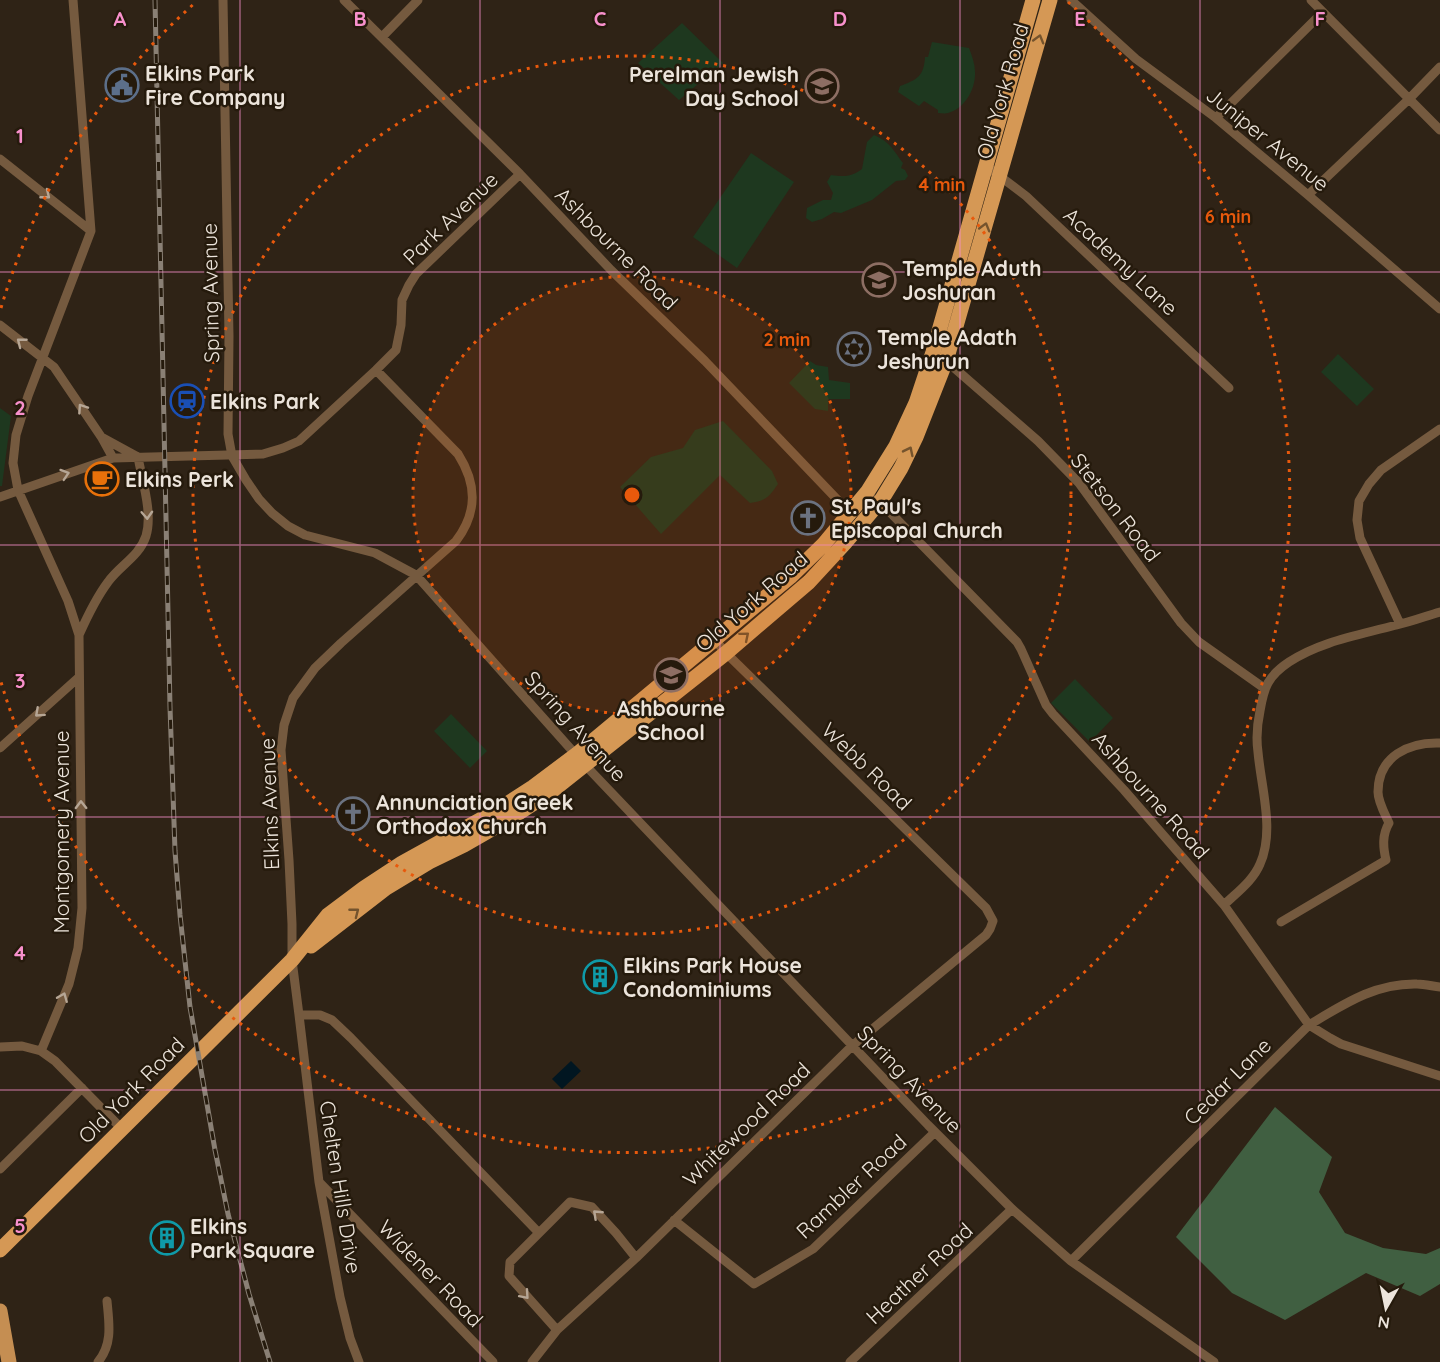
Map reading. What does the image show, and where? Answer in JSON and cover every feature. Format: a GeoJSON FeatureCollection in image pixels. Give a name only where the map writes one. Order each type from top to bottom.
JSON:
{"type":"FeatureCollection","features":[{"type":"Feature","properties":{"kind":"highway","name":"Old York Road"},"geometry":{"type":"LineString","coordinates":[[874,496],[916,403],[933,352],[1033,0]]}},
{"type":"Feature","properties":{"kind":"highway","name":"Old York Road"},"geometry":{"type":"LineString","coordinates":[[581,759],[714,639],[790,577],[823,545],[856,518],[901,468],[916,437],[946,361],[1050,0]]}},
{"type":"Feature","properties":{"kind":"highway","name":"Old York Road"},"geometry":{"type":"LineString","coordinates":[[0,1250],[292,960],[328,915],[402,863],[496,811],[581,759],[726,653],[809,582],[845,543],[856,518]]}},
{"type":"Feature","properties":{"kind":"main road"},"geometry":{"type":"LineString","coordinates":[[0,1311],[9,1362]]}},
{"type":"Feature","properties":{"kind":"street"},"geometry":{"type":"LineString","coordinates":[[0,748],[78,678],[78,635],[69,601],[18,490],[13,463],[16,435],[28,396],[91,231],[73,0]]}},
{"type":"Feature","properties":{"kind":"street","name":"Spring Avenue"},"geometry":{"type":"LineString","coordinates":[[223,0],[229,336],[228,434],[232,456],[259,499],[272,513],[305,535],[375,553],[416,575],[581,759],[852,1046],[1012,1209],[1071,1261],[1214,1362]]}},
{"type":"Feature","properties":{"kind":"street","name":"Ashbourne Road"},"geometry":{"type":"LineString","coordinates":[[344,0],[520,174],[611,270],[705,360],[856,518]]}},
{"type":"Feature","properties":{"kind":"street"},"geometry":{"type":"LineString","coordinates":[[382,37],[418,0]]}},
{"type":"Feature","properties":{"kind":"street","name":"Juniper Avenue"},"geometry":{"type":"LineString","coordinates":[[1071,0],[1136,59],[1216,118],[1440,309]]}},
{"type":"Feature","properties":{"kind":"street"},"geometry":{"type":"LineString","coordinates":[[1311,0],[1440,130]]}},
{"type":"Feature","properties":{"kind":"street"},"geometry":{"type":"LineString","coordinates":[[1216,118],[1323,12]]}},
{"type":"Feature","properties":{"kind":"street"},"geometry":{"type":"LineString","coordinates":[[1308,195],[1440,67]]}},
{"type":"Feature","properties":{"kind":"street"},"geometry":{"type":"LineString","coordinates":[[0,159],[91,231]]}},
{"type":"Feature","properties":{"kind":"street","name":"Academy Lane"},"geometry":{"type":"LineString","coordinates":[[985,165],[1026,196],[1229,388]]}},
{"type":"Feature","properties":{"kind":"street","name":"Park Avenue"},"geometry":{"type":"LineString","coordinates":[[0,497],[113,458],[263,454],[299,441],[396,350],[400,332],[402,300],[416,274],[520,174]]}},
{"type":"Feature","properties":{"kind":"street"},"geometry":{"type":"LineString","coordinates":[[0,325],[54,367],[113,458]]}},
{"type":"Feature","properties":{"kind":"street","name":"Stetson Road"},"geometry":{"type":"LineString","coordinates":[[933,352],[1038,441],[1079,483],[1190,633],[1199,642],[1264,688]]}},
{"type":"Feature","properties":{"kind":"street","name":"Elkins Avenue"},"geometry":{"type":"LineString","coordinates":[[299,1015],[292,960],[290,871],[281,750],[284,725],[293,698],[315,668],[456,541],[464,530],[472,506],[471,480],[458,454],[376,370]]}},
{"type":"Feature","properties":{"kind":"street"},"geometry":{"type":"LineString","coordinates":[[1400,624],[1360,538],[1357,520],[1359,501],[1381,470],[1440,429]]}},
{"type":"Feature","properties":{"kind":"street"},"geometry":{"type":"LineString","coordinates":[[78,635],[109,580],[139,549],[146,536],[148,523],[138,457],[102,438]]}},
{"type":"Feature","properties":{"kind":"street","name":"Ashbourne Road"},"geometry":{"type":"LineString","coordinates":[[874,496],[1017,642],[1046,705],[1224,905],[1309,1024],[1341,1044],[1440,1076]]}},
{"type":"Feature","properties":{"kind":"street"},"geometry":{"type":"LineString","coordinates":[[1224,905],[1255,874],[1266,846],[1267,826],[1257,737],[1264,688],[1279,670],[1304,653],[1327,644],[1440,612]]}},
{"type":"Feature","properties":{"kind":"street","name":"Webb Road"},"geometry":{"type":"LineString","coordinates":[[714,639],[986,908],[993,921]]}},
{"type":"Feature","properties":{"kind":"street","name":"Montgomery Avenue"},"geometry":{"type":"LineString","coordinates":[[41,1052],[69,984],[78,948],[82,908],[78,678]]}},
{"type":"Feature","properties":{"kind":"street"},"geometry":{"type":"LineString","coordinates":[[1281,921],[1386,860],[1383,847],[1389,823],[1378,792],[1385,765],[1393,756],[1413,746],[1440,743]]}},
{"type":"Feature","properties":{"kind":"street","name":"Whitewood Road"},"geometry":{"type":"LineString","coordinates":[[532,1362],[557,1330],[636,1257],[852,1046],[986,934],[993,921]]}},
{"type":"Feature","properties":{"kind":"street","name":"Cedar Lane"},"geometry":{"type":"LineString","coordinates":[[1071,1261],[1309,1024],[1355,997],[1383,987],[1416,984],[1440,987]]}},
{"type":"Feature","properties":{"kind":"street"},"geometry":{"type":"LineString","coordinates":[[299,1015],[320,1015],[332,1020],[539,1233]]}},
{"type":"Feature","properties":{"kind":"street","name":"Chelten Hills Drive"},"geometry":{"type":"LineString","coordinates":[[299,1015],[319,1182],[340,1298],[359,1362]]}},
{"type":"Feature","properties":{"kind":"street"},"geometry":{"type":"LineString","coordinates":[[0,1047],[22,1046],[41,1052],[55,1061],[122,1129]]}},
{"type":"Feature","properties":{"kind":"street"},"geometry":{"type":"LineString","coordinates":[[0,1169],[82,1088]]}},
{"type":"Feature","properties":{"kind":"street","name":"Rambler Road"},"geometry":{"type":"LineString","coordinates":[[674,1220],[754,1284],[813,1249],[935,1132]]}},
{"type":"Feature","properties":{"kind":"street","name":"Widener Road"},"geometry":{"type":"LineString","coordinates":[[319,1182],[493,1362]]}},
{"type":"Feature","properties":{"kind":"street"},"geometry":{"type":"LineString","coordinates":[[557,1330],[509,1276],[510,1262],[570,1202],[592,1207],[636,1257]]}},
{"type":"Feature","properties":{"kind":"street","name":"Heather Road"},"geometry":{"type":"LineString","coordinates":[[850,1362],[1012,1209]]}},
{"type":"Feature","properties":{"kind":"street"},"geometry":{"type":"LineString","coordinates":[[98,1362],[104,1355],[110,1337],[107,1301]]}},
{"type":"Feature","properties":{"kind":"green space"},"geometry":{"type":"Polygon","coordinates":[[[682,23],[723,63],[679,100],[638,63],[682,23]]]}},
{"type":"Feature","properties":{"kind":"green space"},"geometry":{"type":"Polygon","coordinates":[[[932,42],[969,48],[974,63],[974,85],[968,97],[960,107],[947,113],[938,113],[938,110],[924,101],[919,106],[898,92],[900,86],[911,82],[921,73],[932,42]]]}},
{"type":"Feature","properties":{"kind":"green space"},"geometry":{"type":"Polygon","coordinates":[[[874,135],[889,145],[903,163],[901,168],[908,176],[905,180],[896,181],[872,200],[841,213],[834,212],[812,222],[806,218],[807,208],[823,200],[831,200],[833,193],[827,182],[831,175],[847,176],[862,169],[867,142],[874,135]]]}},
{"type":"Feature","properties":{"kind":"green space"},"geometry":{"type":"Polygon","coordinates":[[[751,153],[794,182],[737,268],[693,237],[751,153]]]}},
{"type":"Feature","properties":{"kind":"green space"},"geometry":{"type":"Polygon","coordinates":[[[1338,354],[1374,389],[1357,406],[1321,372],[1338,354]]]}},
{"type":"Feature","properties":{"kind":"green space"},"geometry":{"type":"Polygon","coordinates":[[[810,361],[816,365],[828,367],[829,380],[850,383],[850,399],[828,399],[828,411],[815,409],[789,383],[810,361]]]}},
{"type":"Feature","properties":{"kind":"green space"},"geometry":{"type":"Polygon","coordinates":[[[0,408],[11,416],[2,486],[0,486],[0,408]]]}},
{"type":"Feature","properties":{"kind":"green space"},"geometry":{"type":"Polygon","coordinates":[[[723,421],[772,471],[778,484],[767,498],[750,503],[720,475],[661,534],[620,487],[651,457],[683,448],[695,430],[723,421]]]}},
{"type":"Feature","properties":{"kind":"green space"},"geometry":{"type":"Polygon","coordinates":[[[1075,679],[1113,718],[1090,742],[1051,703],[1075,679]]]}},
{"type":"Feature","properties":{"kind":"green space"},"geometry":{"type":"Polygon","coordinates":[[[451,714],[487,751],[470,768],[434,731],[451,714]]]}},
{"type":"Feature","properties":{"kind":"green space"},"geometry":{"type":"Polygon","coordinates":[[[1275,1107],[1332,1157],[1319,1192],[1345,1233],[1383,1248],[1426,1254],[1440,1248],[1440,1284],[1420,1296],[1366,1273],[1285,1320],[1232,1293],[1176,1237],[1275,1107]]]}},
{"type":"Feature","properties":{"kind":"water"},"geometry":{"type":"Polygon","coordinates":[[[571,1061],[581,1071],[562,1089],[552,1079],[571,1061]]]}},
{"type":"Feature","properties":{"kind":"railway"},"geometry":{"type":"LineString","coordinates":[[155,0],[170,707],[175,851],[180,915],[190,1007],[215,1150],[228,1214],[270,1362]]}},
{"type":"Feature","properties":{"kind":"place","name":"Elkins Park Fire Company"},"geometry":{"type":"Point","coordinates":[122,85]}},
{"type":"Feature","properties":{"kind":"place","name":"Perelman Jewish Day School"},"geometry":{"type":"Point","coordinates":[822,86]}},
{"type":"Feature","properties":{"kind":"place","name":"Temple Aduth Joshuran"},"geometry":{"type":"Point","coordinates":[879,280]}},
{"type":"Feature","properties":{"kind":"place","name":"Temple Adath Jeshurun"},"geometry":{"type":"Point","coordinates":[854,349]}},
{"type":"Feature","properties":{"kind":"place","name":"Elkins Park"},"geometry":{"type":"Point","coordinates":[187,401]}},
{"type":"Feature","properties":{"kind":"place","name":"Elkins Perk"},"geometry":{"type":"Point","coordinates":[102,479]}},
{"type":"Feature","properties":{"kind":"place","name":"St. Paul's Episcopal Church"},"geometry":{"type":"Point","coordinates":[808,518]}},
{"type":"Feature","properties":{"kind":"place","name":"Ashbourne School"},"geometry":{"type":"Point","coordinates":[671,675]}},
{"type":"Feature","properties":{"kind":"place","name":"Annunciation Greek Orthodox Church"},"geometry":{"type":"Point","coordinates":[353,814]}},
{"type":"Feature","properties":{"kind":"place","name":"Elkins Park House Condominiums"},"geometry":{"type":"Point","coordinates":[600,977]}},
{"type":"Feature","properties":{"kind":"place","name":"Elkins Park Square"},"geometry":{"type":"Point","coordinates":[167,1238]}}]}
